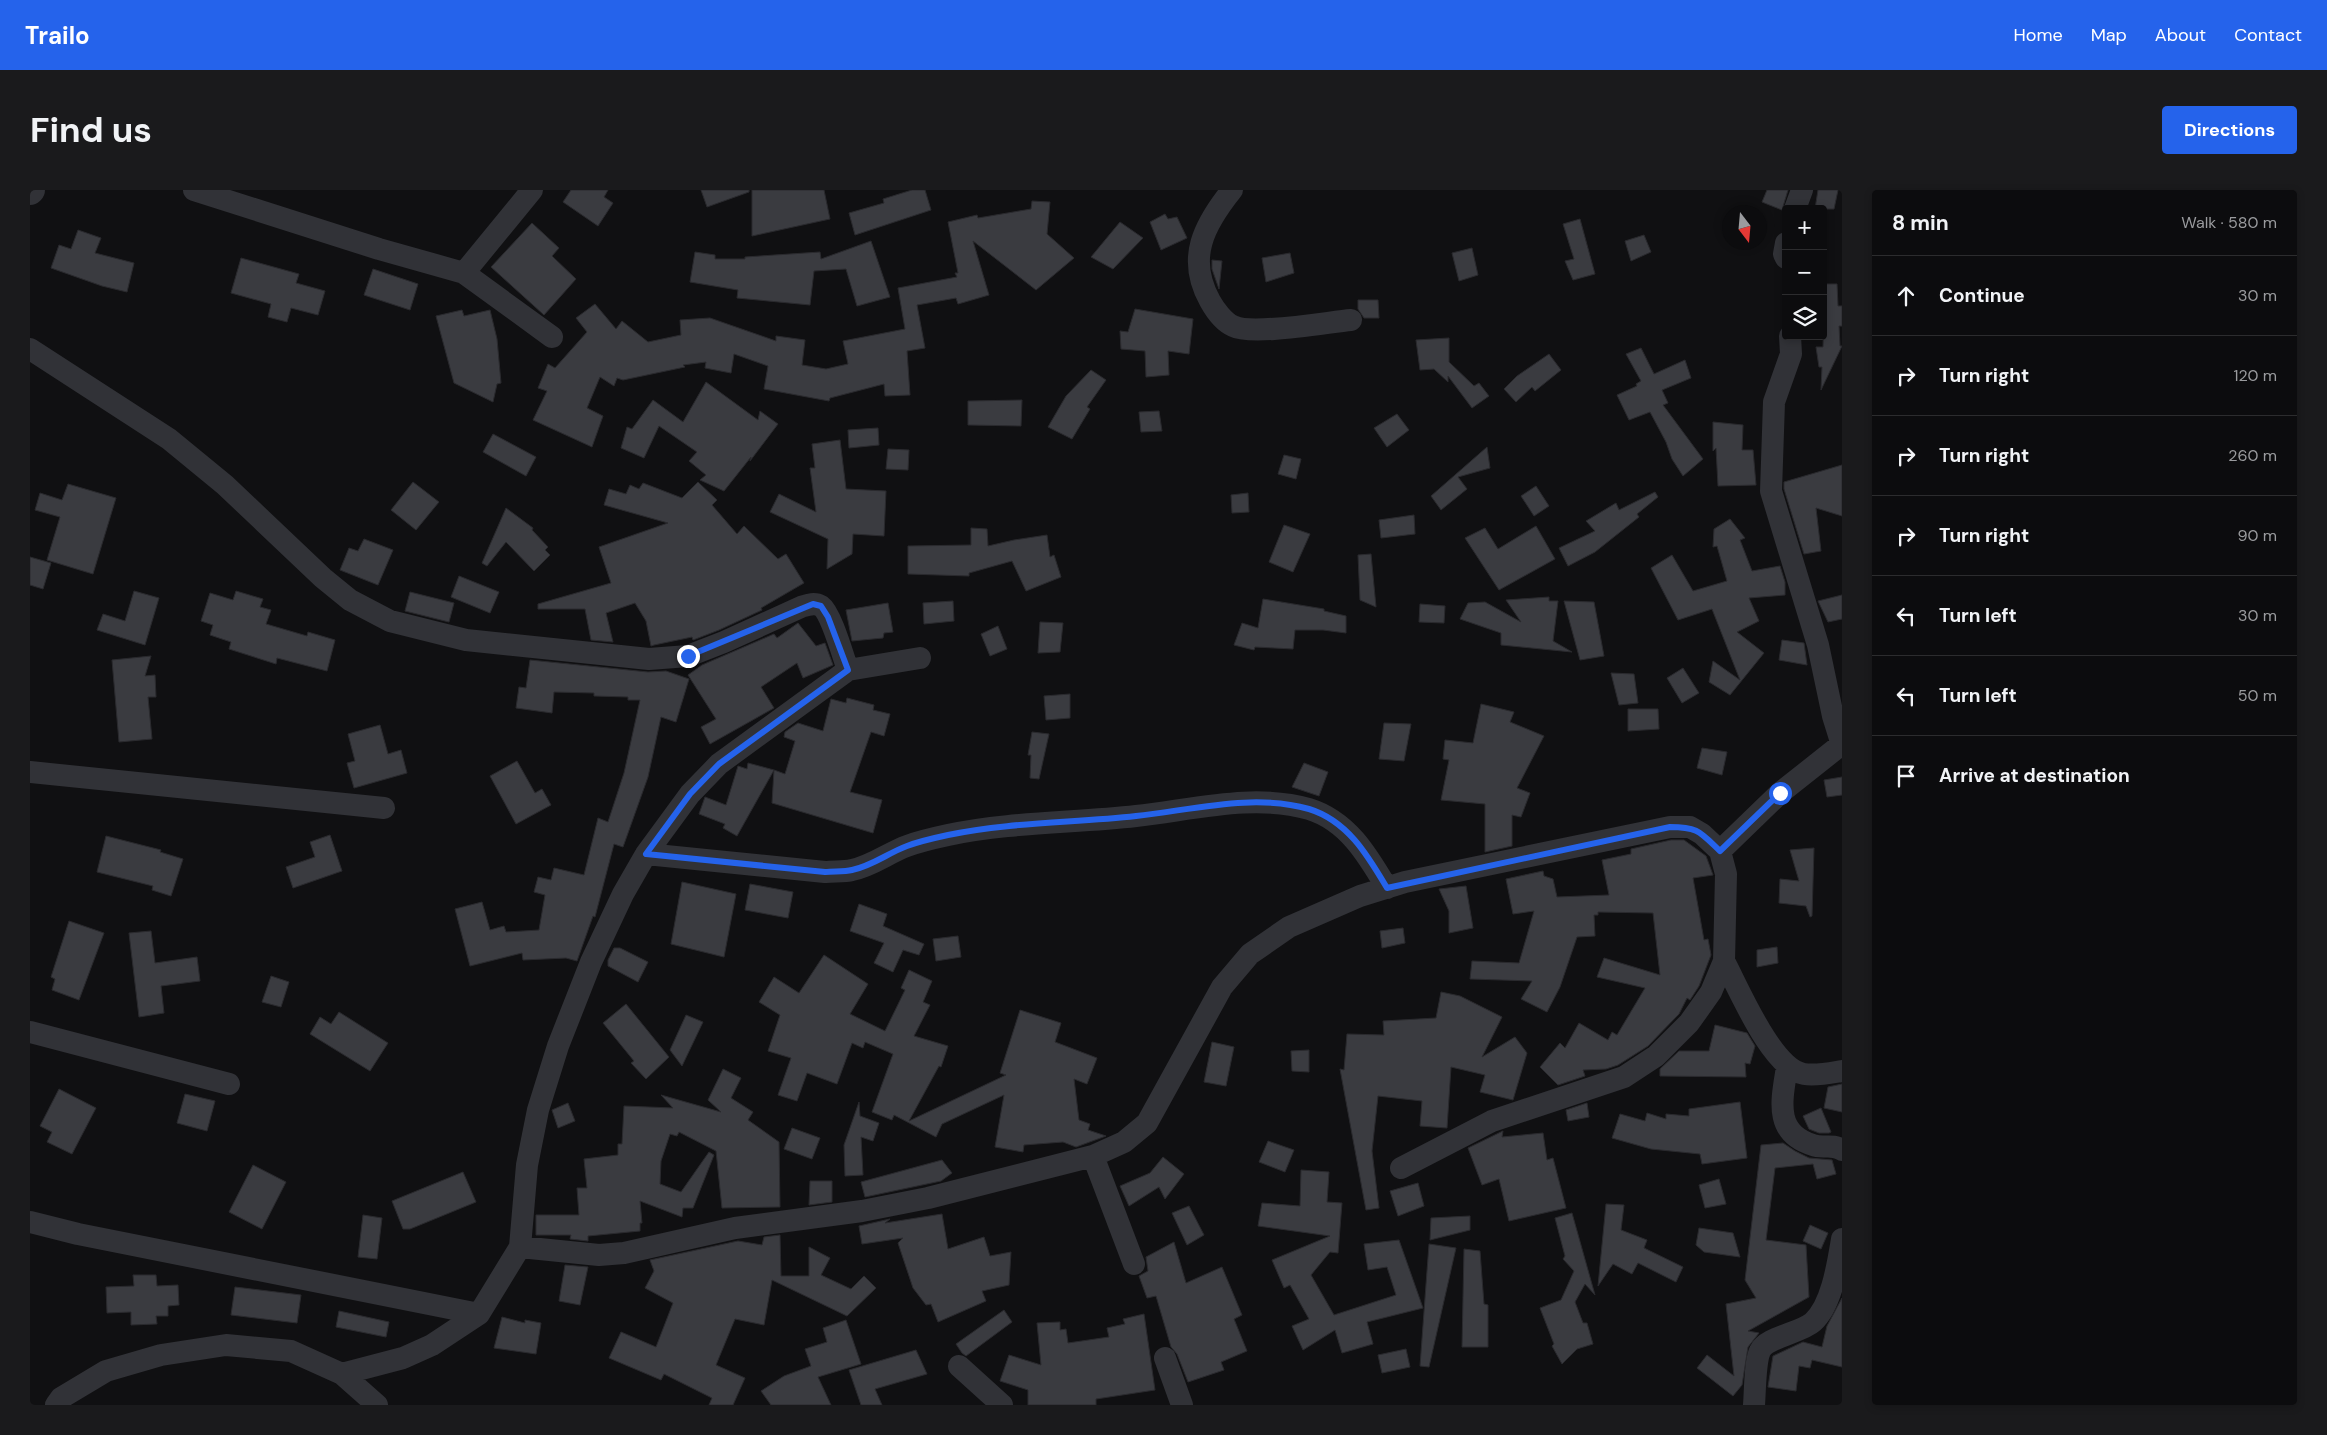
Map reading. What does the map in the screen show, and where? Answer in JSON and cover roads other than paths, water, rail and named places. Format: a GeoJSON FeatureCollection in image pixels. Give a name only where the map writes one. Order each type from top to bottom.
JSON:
{"type":"FeatureCollection","features":[{"type":"Feature","properties":{"kind":"street"},"geometry":{"type":"LineString","coordinates":[[194,190],[379,249],[464,272],[552,337]]}},
{"type":"Feature","properties":{"kind":"street"},"geometry":{"type":"LineString","coordinates":[[464,272],[532,190]]}},
{"type":"Feature","properties":{"kind":"street"},"geometry":{"type":"LineString","coordinates":[[1232,190],[1216,211],[1202,237],[1198,263],[1203,287],[1216,311],[1233,327],[1257,330],[1351,320]]}},
{"type":"Feature","properties":{"kind":"street"},"geometry":{"type":"LineString","coordinates":[[1796,205],[1802,190]]}},
{"type":"Feature","properties":{"kind":"street"},"geometry":{"type":"LineString","coordinates":[[1720,851],[1780,793],[1842,745],[1832,716],[1818,644],[1771,491],[1774,402],[1791,354],[1790,340]]}},
{"type":"Feature","properties":{"kind":"street"},"geometry":{"type":"LineString","coordinates":[[30,349],[170,438],[225,485],[343,594],[390,621],[466,640],[650,659],[688,656],[813,604],[821,606],[828,617],[848,670]]}},
{"type":"Feature","properties":{"kind":"street"},"geometry":{"type":"LineString","coordinates":[[342,1374],[403,1358],[432,1344],[479,1314],[520,1247],[527,1165],[538,1110],[558,1046],[591,962],[623,894],[646,854],[690,794],[719,764],[848,670],[920,658]]}},
{"type":"Feature","properties":{"kind":"street"},"geometry":{"type":"LineString","coordinates":[[30,772],[384,808]]}},
{"type":"Feature","properties":{"kind":"street"},"geometry":{"type":"LineString","coordinates":[[646,854],[825,872],[851,870],[876,862],[906,846],[948,835],[1034,824],[1136,816],[1263,802],[1310,809],[1344,827],[1368,856],[1387,888]]}},
{"type":"Feature","properties":{"kind":"street"},"geometry":{"type":"LineString","coordinates":[[520,1247],[599,1255],[624,1253],[735,1228],[862,1211],[928,1198],[1093,1156],[1124,1142],[1148,1123],[1222,987],[1250,954],[1289,927],[1360,896],[1387,888],[1670,827],[1690,827],[1702,834],[1720,851],[1726,874],[1724,961],[1711,992],[1688,1023],[1656,1056],[1624,1076],[1492,1120],[1401,1168]]}},
{"type":"Feature","properties":{"kind":"street"},"geometry":{"type":"LineString","coordinates":[[1724,961],[1773,1052],[1787,1067],[1804,1074],[1842,1071]]}},
{"type":"Feature","properties":{"kind":"street"},"geometry":{"type":"LineString","coordinates":[[30,1032],[229,1084]]}},
{"type":"Feature","properties":{"kind":"street"},"geometry":{"type":"LineString","coordinates":[[1787,1067],[1781,1105],[1786,1126],[1794,1135],[1813,1146],[1834,1145],[1842,1150]]}},
{"type":"Feature","properties":{"kind":"street"},"geometry":{"type":"LineString","coordinates":[[1093,1156],[1134,1264]]}},
{"type":"Feature","properties":{"kind":"street"},"geometry":{"type":"LineString","coordinates":[[30,1222],[78,1234],[479,1314]]}},
{"type":"Feature","properties":{"kind":"street"},"geometry":{"type":"LineString","coordinates":[[1754,1405],[1760,1351],[1768,1342],[1813,1322],[1820,1313],[1829,1294],[1838,1264],[1842,1238]]}},
{"type":"Feature","properties":{"kind":"street"},"geometry":{"type":"LineString","coordinates":[[56,1405],[61,1398],[106,1371],[161,1355],[226,1345],[291,1351],[342,1374],[377,1405]]}},
{"type":"Feature","properties":{"kind":"street"},"geometry":{"type":"LineString","coordinates":[[1166,1358],[1182,1405]]}},
{"type":"Feature","properties":{"kind":"street"},"geometry":{"type":"LineString","coordinates":[[959,1366],[1002,1405]]}}]}
